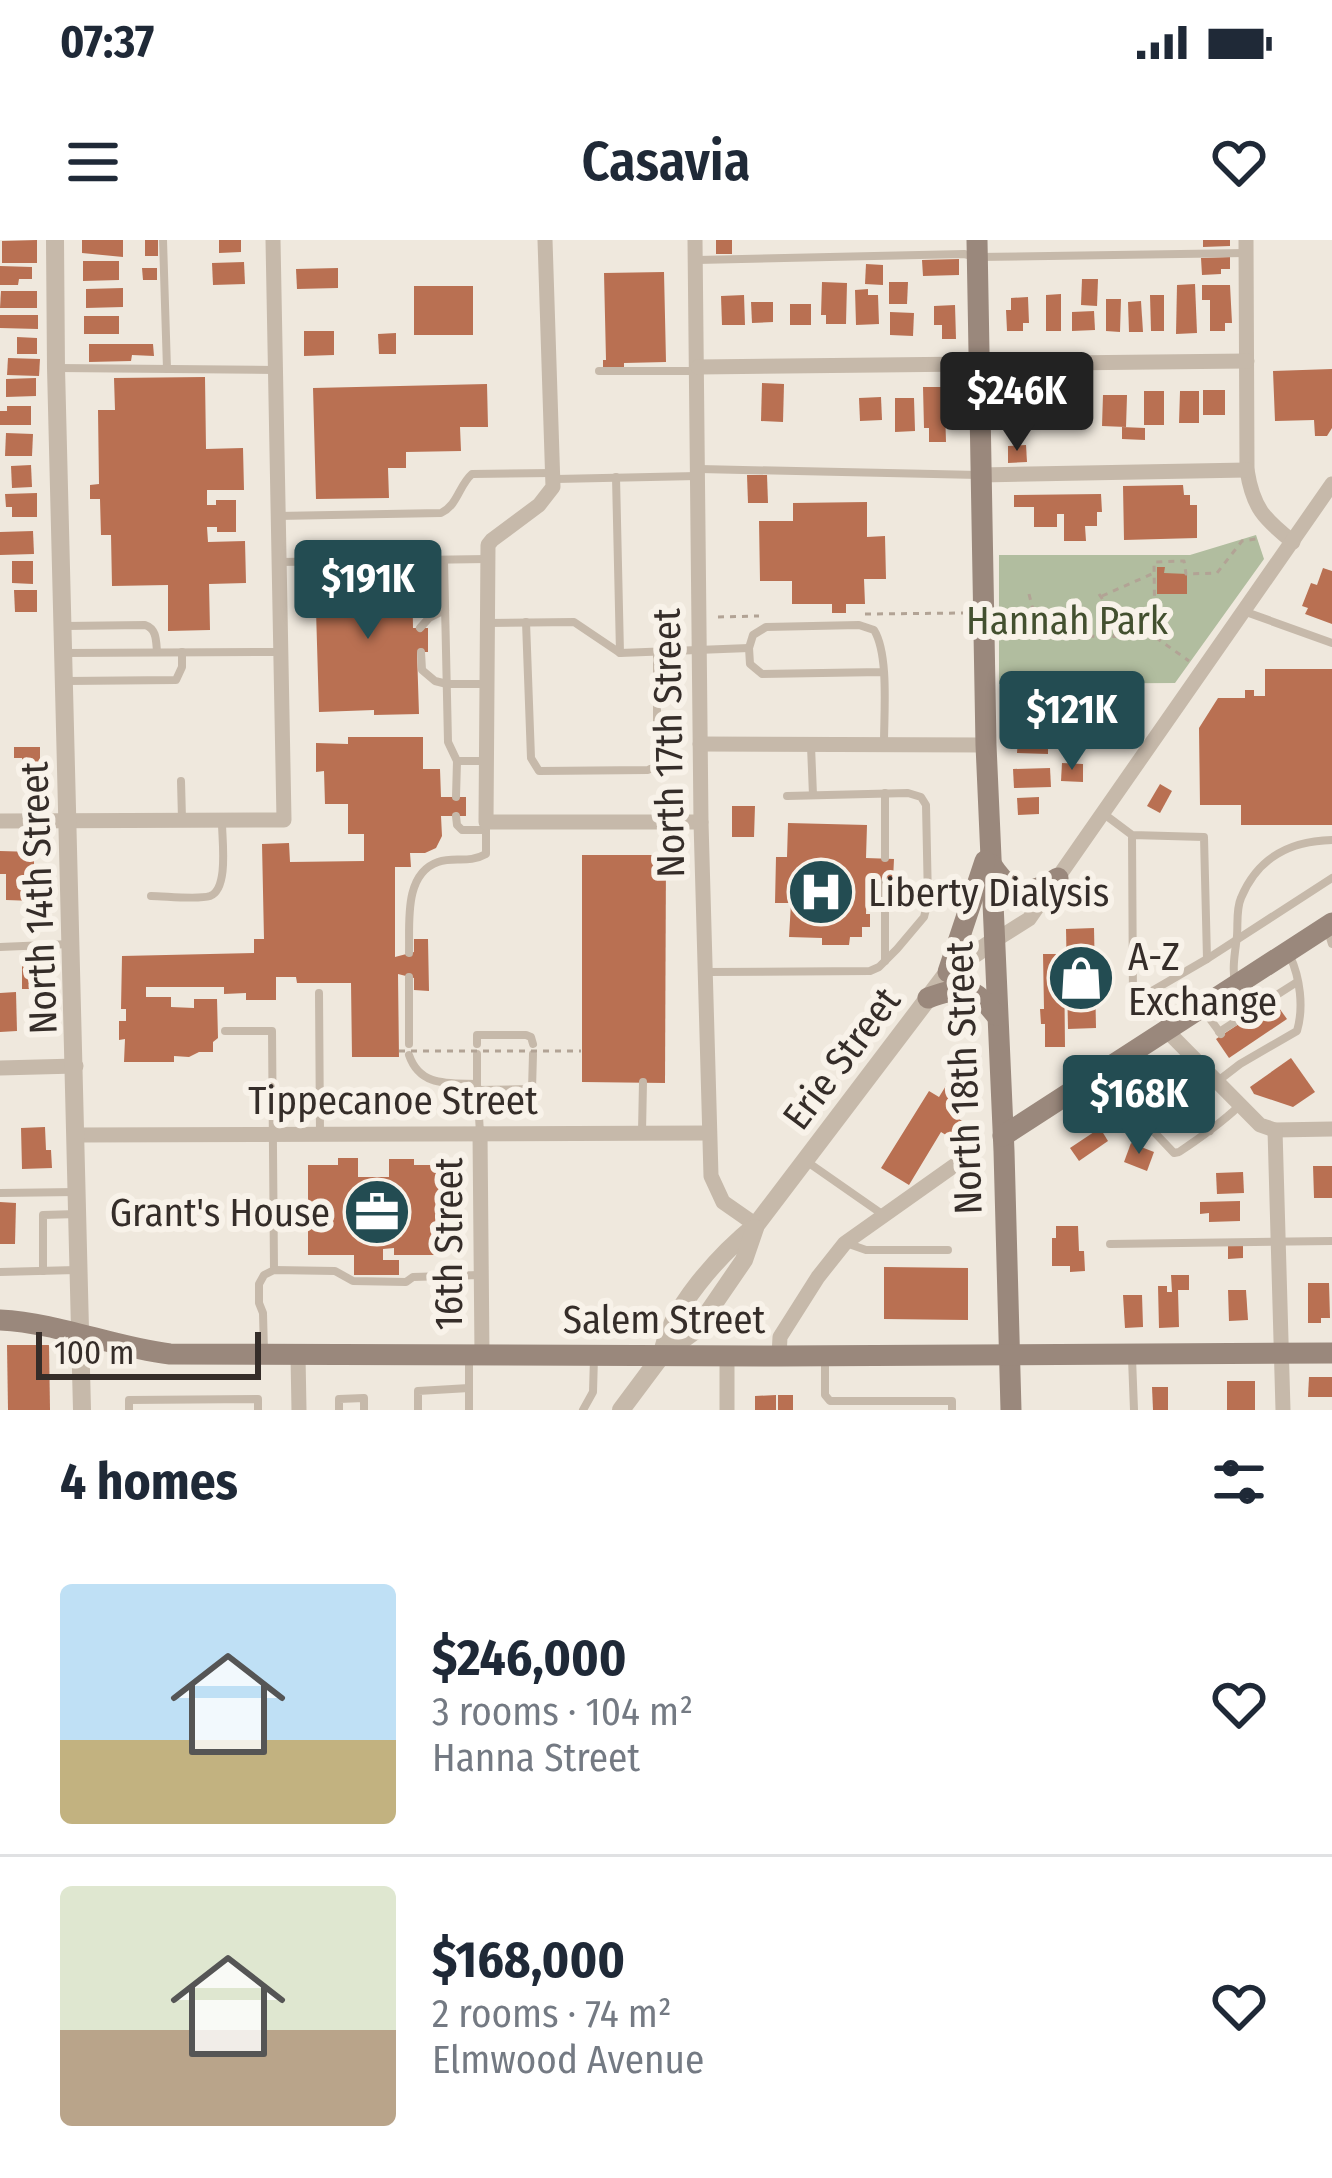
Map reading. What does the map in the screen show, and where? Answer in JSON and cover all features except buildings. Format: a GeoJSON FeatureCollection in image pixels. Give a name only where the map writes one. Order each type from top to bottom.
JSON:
{"type":"FeatureCollection","features":[{"type":"Feature","properties":{"kind":"main road","name":"North 18th Street"},"geometry":{"type":"LineString","coordinates":[[977,248],[986,745],[1011,1410]]}},
{"type":"Feature","properties":{"kind":"main road"},"geometry":{"type":"LineString","coordinates":[[991,853],[1004,884],[1016,890],[1039,890],[1058,878]]}},
{"type":"Feature","properties":{"kind":"main road"},"geometry":{"type":"LineString","coordinates":[[948,972],[991,853]]}},
{"type":"Feature","properties":{"kind":"main road"},"geometry":{"type":"LineString","coordinates":[[1003,1136],[1288,952],[1330,931]]}},
{"type":"Feature","properties":{"kind":"main road"},"geometry":{"type":"LineString","coordinates":[[928,998],[964,988],[979,994],[996,1015]]}},
{"type":"Feature","properties":{"kind":"main road","name":"Salem Street"},"geometry":{"type":"LineString","coordinates":[[0,1320],[170,1354],[1332,1353]]}},
{"type":"Feature","properties":{"kind":"street","name":"North 14th Street"},"geometry":{"type":"LineString","coordinates":[[56,240],[82,1410]]}},
{"type":"Feature","properties":{"kind":"street"},"geometry":{"type":"LineString","coordinates":[[0,821],[284,820],[273,240]]}},
{"type":"Feature","properties":{"kind":"street"},"geometry":{"type":"LineString","coordinates":[[545,240],[553,476],[546,500],[488,545],[486,826],[701,822]]}},
{"type":"Feature","properties":{"kind":"street","name":"North 17th Street"},"geometry":{"type":"LineString","coordinates":[[695,240],[701,822],[711,1176],[723,1202],[756,1226]]}},
{"type":"Feature","properties":{"kind":"street"},"geometry":{"type":"LineString","coordinates":[[1246,246],[1250,492],[1259,512],[1293,542]]}},
{"type":"Feature","properties":{"kind":"street"},"geometry":{"type":"LineString","coordinates":[[698,369],[1247,361]]}},
{"type":"Feature","properties":{"kind":"street"},"geometry":{"type":"LineString","coordinates":[[980,475],[1247,470]]}},
{"type":"Feature","properties":{"kind":"street","name":"Erie Street"},"geometry":{"type":"LineString","coordinates":[[621,1410],[662,1354],[666,1331],[724,1251],[756,1226],[948,972],[1029,919],[1332,484]]}},
{"type":"Feature","properties":{"kind":"street"},"geometry":{"type":"LineString","coordinates":[[700,744],[986,745]]}},
{"type":"Feature","properties":{"kind":"street"},"geometry":{"type":"LineString","coordinates":[[1167,1031],[1260,1125],[1275,1130],[1332,1129]]}},
{"type":"Feature","properties":{"kind":"street"},"geometry":{"type":"LineString","coordinates":[[0,1068],[76,1066]]}},
{"type":"Feature","properties":{"kind":"street"},"geometry":{"type":"LineString","coordinates":[[1275,1130],[1283,1410]]}},
{"type":"Feature","properties":{"kind":"street","name":"16th Street"},"geometry":{"type":"LineString","coordinates":[[476,1355],[480,1133]]}},
{"type":"Feature","properties":{"kind":"street","name":"Tippecanoe Street"},"geometry":{"type":"LineString","coordinates":[[77,1135],[709,1133]]}},
{"type":"Feature","properties":{"kind":"street"},"geometry":{"type":"LineString","coordinates":[[779,1356],[780,1336],[845,1243],[964,1158]]}},
{"type":"Feature","properties":{"kind":"street"},"geometry":{"type":"LineString","coordinates":[[298,1355],[299,1410]]}},
{"type":"Feature","properties":{"kind":"street"},"geometry":{"type":"LineString","coordinates":[[727,1355],[727,1410]]}},
{"type":"Feature","properties":{"kind":"lane"},"geometry":{"type":"LineString","coordinates":[[163,240],[167,369]]}},
{"type":"Feature","properties":{"kind":"lane"},"geometry":{"type":"LineString","coordinates":[[696,260],[964,254],[977,248],[1246,246]]}},
{"type":"Feature","properties":{"kind":"lane"},"geometry":{"type":"LineString","coordinates":[[56,368],[275,370]]}},
{"type":"Feature","properties":{"kind":"lane"},"geometry":{"type":"LineString","coordinates":[[599,371],[698,369]]}},
{"type":"Feature","properties":{"kind":"lane"},"geometry":{"type":"LineString","coordinates":[[278,515],[441,513],[453,504],[472,474],[980,475]]}},
{"type":"Feature","properties":{"kind":"lane"},"geometry":{"type":"LineString","coordinates":[[616,477],[620,653]]}},
{"type":"Feature","properties":{"kind":"lane"},"geometry":{"type":"LineString","coordinates":[[279,562],[487,559]]}},
{"type":"Feature","properties":{"kind":"lane"},"geometry":{"type":"LineString","coordinates":[[444,560],[448,742],[457,761],[456,797]]}},
{"type":"Feature","properties":{"kind":"lane"},"geometry":{"type":"LineString","coordinates":[[420,628],[445,610]]}},
{"type":"Feature","properties":{"kind":"lane"},"geometry":{"type":"LineString","coordinates":[[1244,611],[1332,643]]}},
{"type":"Feature","properties":{"kind":"lane"},"geometry":{"type":"LineString","coordinates":[[526,622],[531,758],[538,771],[654,767],[657,653]]}},
{"type":"Feature","properties":{"kind":"lane"},"geometry":{"type":"LineString","coordinates":[[487,623],[574,622],[620,653],[749,647]]}},
{"type":"Feature","properties":{"kind":"lane"},"geometry":{"type":"LineString","coordinates":[[63,626],[145,625],[154,633],[157,652]]}},
{"type":"Feature","properties":{"kind":"lane"},"geometry":{"type":"LineString","coordinates":[[882,672],[762,674],[750,664],[749,647],[753,635],[766,627],[867,626],[874,630],[881,642],[882,672],[884,745]]}},
{"type":"Feature","properties":{"kind":"lane"},"geometry":{"type":"LineString","coordinates":[[64,652],[281,652]]}},
{"type":"Feature","properties":{"kind":"lane"},"geometry":{"type":"LineString","coordinates":[[65,681],[176,680],[182,652]]}},
{"type":"Feature","properties":{"kind":"lane"},"geometry":{"type":"LineString","coordinates":[[421,652],[422,670],[435,681],[487,684]]}},
{"type":"Feature","properties":{"kind":"lane"},"geometry":{"type":"LineString","coordinates":[[811,745],[813,795]]}},
{"type":"Feature","properties":{"kind":"lane"},"geometry":{"type":"LineString","coordinates":[[457,761],[487,761]]}},
{"type":"Feature","properties":{"kind":"lane"},"geometry":{"type":"LineString","coordinates":[[181,781],[182,821]]}},
{"type":"Feature","properties":{"kind":"lane"},"geometry":{"type":"LineString","coordinates":[[885,857],[886,794]]}},
{"type":"Feature","properties":{"kind":"lane"},"geometry":{"type":"LineString","coordinates":[[705,972],[871,971],[885,962],[924,916],[928,901],[926,805],[921,797],[787,796]]}},
{"type":"Feature","properties":{"kind":"lane"},"geometry":{"type":"LineString","coordinates":[[1103,813],[1132,835],[1204,837],[1207,959]]}},
{"type":"Feature","properties":{"kind":"lane"},"geometry":{"type":"LineString","coordinates":[[409,953],[410,902],[426,870],[439,862],[473,861],[486,854],[486,826],[462,830],[456,816]]}},
{"type":"Feature","properties":{"kind":"lane"},"geometry":{"type":"LineString","coordinates":[[151,896],[210,896],[218,889],[222,821]]}},
{"type":"Feature","properties":{"kind":"lane"},"geometry":{"type":"LineString","coordinates":[[1132,835],[1133,1002],[1332,878]]}},
{"type":"Feature","properties":{"kind":"lane"},"geometry":{"type":"LineString","coordinates":[[1236,986],[1232,965],[1240,899],[1254,877],[1277,853],[1298,842],[1332,840]]}},
{"type":"Feature","properties":{"kind":"lane"},"geometry":{"type":"LineString","coordinates":[[885,880],[885,962]]}},
{"type":"Feature","properties":{"kind":"lane"},"geometry":{"type":"LineString","coordinates":[[0,947],[73,944]]}},
{"type":"Feature","properties":{"kind":"lane"},"geometry":{"type":"LineString","coordinates":[[1217,1082],[1298,1031],[1298,981],[1288,952]]}},
{"type":"Feature","properties":{"kind":"lane"},"geometry":{"type":"LineString","coordinates":[[409,977],[406,1050],[416,1069],[435,1083],[477,1087],[532,1089],[531,1037],[477,1035],[477,1087],[480,1133]]}},
{"type":"Feature","properties":{"kind":"lane"},"geometry":{"type":"LineString","coordinates":[[1202,1008],[1220,1034],[1298,981]]}},
{"type":"Feature","properties":{"kind":"lane"},"geometry":{"type":"LineString","coordinates":[[320,993],[320,1133]]}},
{"type":"Feature","properties":{"kind":"lane"},"geometry":{"type":"LineString","coordinates":[[225,1031],[272,1031],[274,1270]]}},
{"type":"Feature","properties":{"kind":"lane"},"geometry":{"type":"LineString","coordinates":[[1234,1054],[1240,1064]]}},
{"type":"Feature","properties":{"kind":"lane"},"geometry":{"type":"LineString","coordinates":[[642,1133],[643,1082]]}},
{"type":"Feature","properties":{"kind":"lane"},"geometry":{"type":"LineString","coordinates":[[1210,1131],[1160,1086],[1135,1106],[1138,1115],[1179,1153],[1210,1131],[1239,1106]]}},
{"type":"Feature","properties":{"kind":"lane"},"geometry":{"type":"LineString","coordinates":[[805,1160],[882,1214]]}},
{"type":"Feature","properties":{"kind":"lane"},"geometry":{"type":"LineString","coordinates":[[0,1193],[79,1192]]}},
{"type":"Feature","properties":{"kind":"lane"},"geometry":{"type":"LineString","coordinates":[[43,1271],[43,1215],[79,1214]]}},
{"type":"Feature","properties":{"kind":"lane"},"geometry":{"type":"LineString","coordinates":[[1110,1244],[1332,1241]]}},
{"type":"Feature","properties":{"kind":"lane"},"geometry":{"type":"LineString","coordinates":[[845,1243],[866,1250],[948,1250]]}},
{"type":"Feature","properties":{"kind":"lane"},"geometry":{"type":"LineString","coordinates":[[0,1272],[80,1270]]}},
{"type":"Feature","properties":{"kind":"lane"},"geometry":{"type":"LineString","coordinates":[[264,1354],[259,1285],[274,1270],[334,1271],[353,1281],[480,1275]]}},
{"type":"Feature","properties":{"kind":"lane"},"geometry":{"type":"LineString","coordinates":[[1132,1354],[1133,1410]]}},
{"type":"Feature","properties":{"kind":"lane"},"geometry":{"type":"LineString","coordinates":[[469,1410],[476,1355]]}},
{"type":"Feature","properties":{"kind":"lane"},"geometry":{"type":"LineString","coordinates":[[583,1410],[593,1392],[594,1355]]}},
{"type":"Feature","properties":{"kind":"lane"},"geometry":{"type":"LineString","coordinates":[[825,1356],[825,1395],[830,1401],[952,1406]]}},
{"type":"Feature","properties":{"kind":"lane"},"geometry":{"type":"LineString","coordinates":[[418,1410],[418,1391],[469,1388]]}},
{"type":"Feature","properties":{"kind":"lane"},"geometry":{"type":"LineString","coordinates":[[339,1410],[339,1399],[364,1398],[364,1410]]}},
{"type":"Feature","properties":{"kind":"lane"},"geometry":{"type":"LineString","coordinates":[[129,1410],[129,1400],[258,1399],[258,1410]]}},
{"type":"Feature","properties":{"kind":"path"},"geometry":{"type":"LineString","coordinates":[[1155,637],[1154,562],[1184,561],[1186,574],[1217,573],[1242,541],[1256,539]]}},
{"type":"Feature","properties":{"kind":"path"},"geometry":{"type":"LineString","coordinates":[[1154,573],[1100,595],[1189,661]]}},
{"type":"Feature","properties":{"kind":"path"},"geometry":{"type":"LineString","coordinates":[[1029,594],[1033,610],[1050,613],[1065,636],[1155,637]]}},
{"type":"Feature","properties":{"kind":"path"},"geometry":{"type":"LineString","coordinates":[[1113,638],[1124,616]]}},
{"type":"Feature","properties":{"kind":"path"},"geometry":{"type":"LineString","coordinates":[[406,1050],[581,1052]]}},
{"type":"Feature","properties":{"kind":"green space","name":"Hannah Park"},"geometry":{"type":"Polygon","coordinates":[[[1256,535],[1264,559],[1175,683],[999,684],[999,555],[1190,555],[1256,535]]]}},
{"type":"Feature","properties":{"kind":"place","name":"Liberty Dialysis"},"geometry":{"type":"Point","coordinates":[821,892]}},
{"type":"Feature","properties":{"kind":"place","name":"A-Z Exchange"},"geometry":{"type":"Point","coordinates":[1081,978]}},
{"type":"Feature","properties":{"kind":"place","name":"Grant's House"},"geometry":{"type":"Point","coordinates":[377,1212]}}]}
